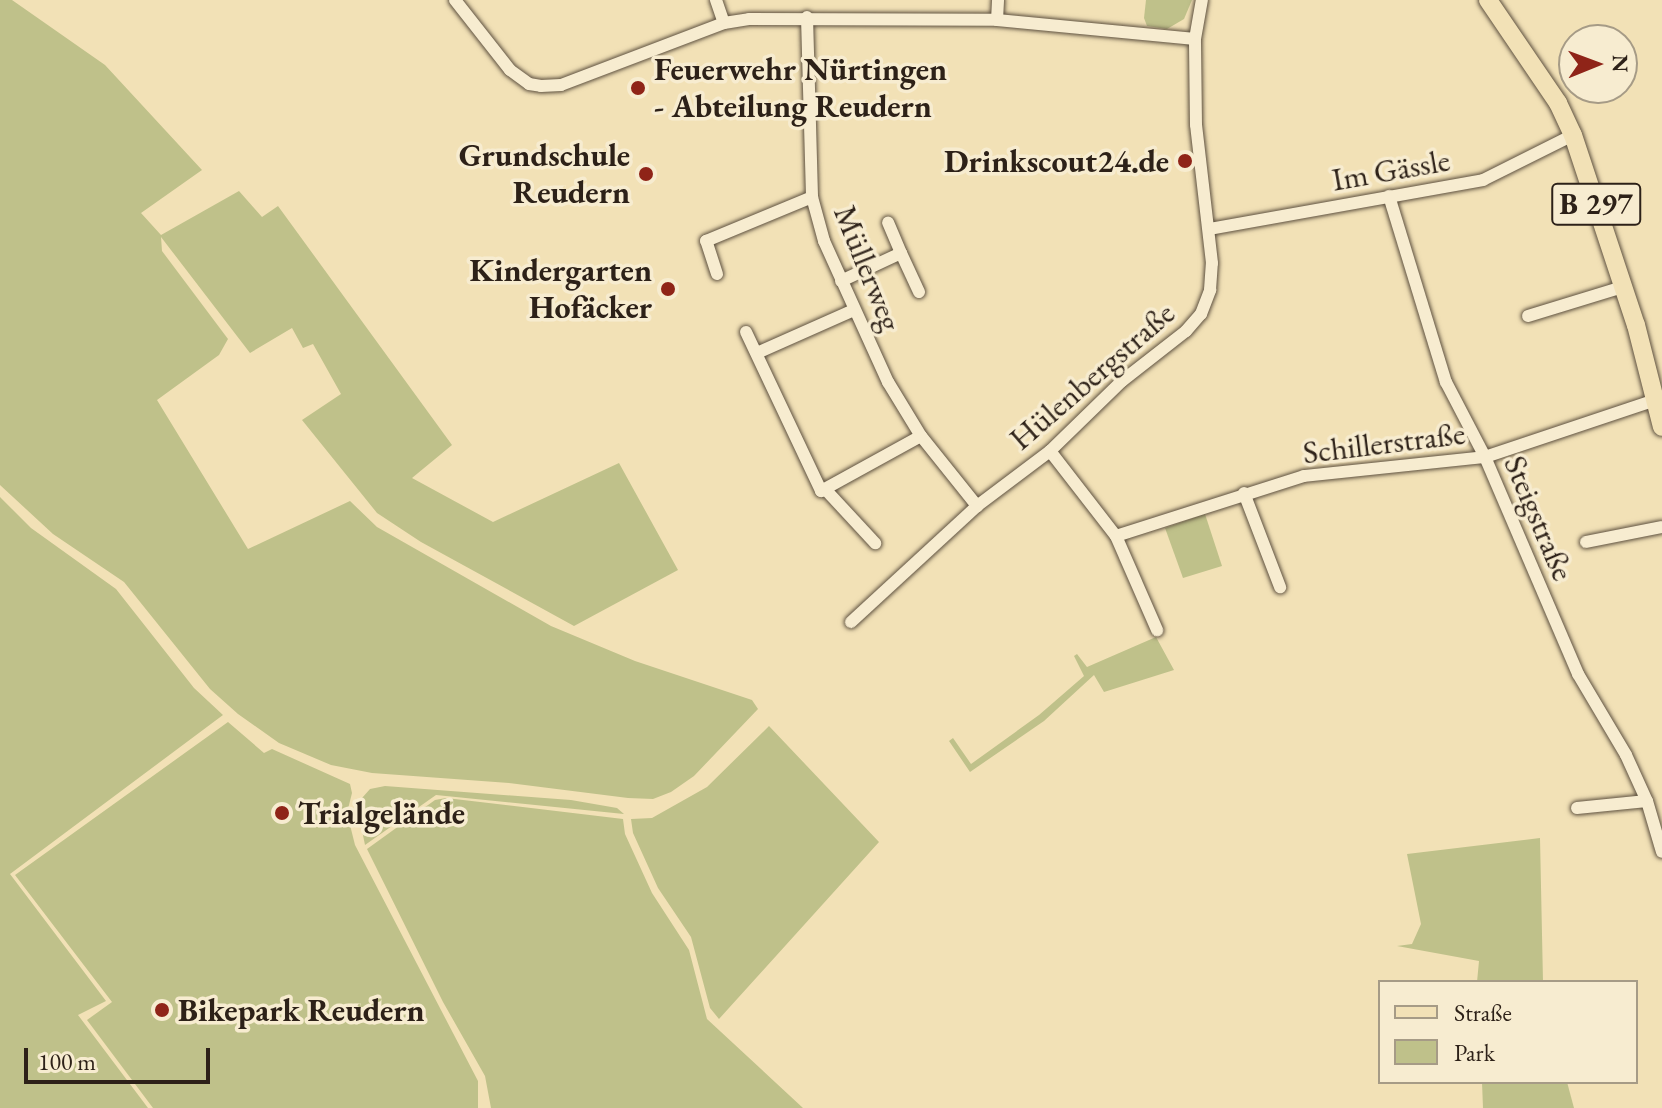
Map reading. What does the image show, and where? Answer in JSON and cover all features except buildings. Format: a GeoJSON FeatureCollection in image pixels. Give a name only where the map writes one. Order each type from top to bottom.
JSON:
{"type":"FeatureCollection","features":[{"type":"Feature","properties":{"kind":"main road","name":"B 297"},"geometry":{"type":"LineString","coordinates":[[1488,0],[1558,103],[1573,135],[1660,399],[1662,427]]}},
{"type":"Feature","properties":{"kind":"street"},"geometry":{"type":"LineString","coordinates":[[455,0],[517,77],[529,84],[551,87],[724,23],[807,17],[997,20],[1195,39]]}},
{"type":"Feature","properties":{"kind":"street"},"geometry":{"type":"LineString","coordinates":[[716,0],[724,23]]}},
{"type":"Feature","properties":{"kind":"street"},"geometry":{"type":"LineString","coordinates":[[997,20],[998,0]]}},
{"type":"Feature","properties":{"kind":"street","name":"Hülenbergstraße"},"geometry":{"type":"LineString","coordinates":[[851,622],[977,506],[1050,451],[1122,381],[1186,331],[1201,314],[1210,290],[1212,263],[1196,125],[1195,39],[1202,0]]}},
{"type":"Feature","properties":{"kind":"street","name":"Müllerweg"},"geometry":{"type":"LineString","coordinates":[[807,17],[812,197],[824,241],[888,382],[921,436],[977,506]]}},
{"type":"Feature","properties":{"kind":"street","name":"Im Gässle"},"geometry":{"type":"LineString","coordinates":[[1209,229],[1483,180],[1573,135]]}},
{"type":"Feature","properties":{"kind":"street","name":"Steigstraße"},"geometry":{"type":"LineString","coordinates":[[1389,196],[1446,382],[1485,457],[1578,674],[1626,755],[1647,801],[1662,852]]}},
{"type":"Feature","properties":{"kind":"street"},"geometry":{"type":"LineString","coordinates":[[717,274],[706,241],[812,197]]}},
{"type":"Feature","properties":{"kind":"street"},"geometry":{"type":"LineString","coordinates":[[888,223],[919,292]]}},
{"type":"Feature","properties":{"kind":"street"},"geometry":{"type":"LineString","coordinates":[[841,281],[901,253]]}},
{"type":"Feature","properties":{"kind":"street"},"geometry":{"type":"LineString","coordinates":[[1528,316],[1623,287]]}},
{"type":"Feature","properties":{"kind":"street"},"geometry":{"type":"LineString","coordinates":[[757,353],[854,310]]}},
{"type":"Feature","properties":{"kind":"street"},"geometry":{"type":"LineString","coordinates":[[746,332],[821,491],[921,436]]}},
{"type":"Feature","properties":{"kind":"street","name":"Schillerstraße"},"geometry":{"type":"LineString","coordinates":[[1116,536],[1304,476],[1485,457],[1660,399]]}},
{"type":"Feature","properties":{"kind":"street"},"geometry":{"type":"LineString","coordinates":[[1050,451],[1116,536],[1157,630]]}},
{"type":"Feature","properties":{"kind":"street"},"geometry":{"type":"LineString","coordinates":[[825,489],[875,543]]}},
{"type":"Feature","properties":{"kind":"street"},"geometry":{"type":"LineString","coordinates":[[1244,493],[1280,587]]}},
{"type":"Feature","properties":{"kind":"street"},"geometry":{"type":"LineString","coordinates":[[1586,542],[1662,527]]}},
{"type":"Feature","properties":{"kind":"street"},"geometry":{"type":"LineString","coordinates":[[1577,808],[1647,801]]}},
{"type":"Feature","properties":{"kind":"green space"},"geometry":{"type":"Polygon","coordinates":[[[0,0],[12,0],[105,65],[202,170],[141,213],[161,235],[239,191],[262,217],[278,206],[452,445],[412,478],[493,522],[619,463],[678,570],[574,626],[421,542],[377,513],[302,420],[341,394],[313,344],[303,348],[292,328],[250,353],[161,237],[162,251],[228,339],[219,355],[157,400],[248,549],[350,501],[377,527],[551,626],[635,661],[752,700],[758,709],[694,776],[671,792],[653,799],[509,783],[372,773],[331,765],[279,743],[238,714],[210,689],[124,582],[53,534],[0,485],[0,0]]]}},
{"type":"Feature","properties":{"kind":"green space"},"geometry":{"type":"Polygon","coordinates":[[[1146,0],[1192,0],[1184,19],[1167,29],[1147,26],[1144,18],[1146,0]]]}},
{"type":"Feature","properties":{"kind":"green space"},"geometry":{"type":"Polygon","coordinates":[[[0,497],[31,528],[116,589],[194,688],[223,715],[10,874],[106,1001],[78,1015],[148,1108],[0,1108],[0,497]]]}},
{"type":"Feature","properties":{"kind":"green space"},"geometry":{"type":"Polygon","coordinates":[[[1205,514],[1222,566],[1183,578],[1165,528],[1205,514]]]}},
{"type":"Feature","properties":{"kind":"green space"},"geometry":{"type":"Polygon","coordinates":[[[1156,637],[1174,670],[1104,692],[1094,675],[1044,721],[970,772],[949,741],[953,738],[971,764],[1039,715],[1084,676],[1074,656],[1077,654],[1087,667],[1156,637]]]}},
{"type":"Feature","properties":{"kind":"green space"},"geometry":{"type":"Polygon","coordinates":[[[228,722],[264,753],[272,749],[350,784],[352,793],[347,813],[355,845],[478,1081],[478,1108],[153,1108],[87,1020],[112,1002],[15,875],[228,722]]]}},
{"type":"Feature","properties":{"kind":"green space"},"geometry":{"type":"Polygon","coordinates":[[[769,726],[879,842],[719,1019],[710,1008],[691,937],[658,888],[633,833],[631,819],[652,818],[707,787],[769,726]]]}},
{"type":"Feature","properties":{"kind":"green space"},"geometry":{"type":"Polygon","coordinates":[[[385,786],[571,800],[617,808],[624,814],[436,795],[365,845],[358,811],[362,798],[370,789],[385,786]]]}},
{"type":"Feature","properties":{"kind":"green space"},"geometry":{"type":"Polygon","coordinates":[[[446,798],[623,819],[625,834],[652,893],[689,950],[707,1019],[803,1108],[491,1108],[485,1076],[443,1002],[367,849],[435,800],[446,798]]]}},
{"type":"Feature","properties":{"kind":"green space"},"geometry":{"type":"Polygon","coordinates":[[[1540,838],[1543,980],[1477,980],[1479,961],[1397,946],[1412,944],[1421,924],[1407,854],[1540,838]]]}},
{"type":"Feature","properties":{"kind":"green space"},"geometry":{"type":"Polygon","coordinates":[[[1482,1084],[1568,1084],[1574,1108],[1483,1108],[1482,1084]]]}},
{"type":"Feature","properties":{"kind":"place","name":"Feuerwehr Nürtingen - Abteilung Reudern"},"geometry":{"type":"Point","coordinates":[638,88]}},
{"type":"Feature","properties":{"kind":"place","name":"Drinkscout24.de"},"geometry":{"type":"Point","coordinates":[1185,161]}},
{"type":"Feature","properties":{"kind":"place","name":"Grundschule Reudern"},"geometry":{"type":"Point","coordinates":[646,174]}},
{"type":"Feature","properties":{"kind":"place","name":"Kindergarten Hofäcker"},"geometry":{"type":"Point","coordinates":[668,289]}},
{"type":"Feature","properties":{"kind":"place","name":"Trialgelände"},"geometry":{"type":"Point","coordinates":[282,813]}},
{"type":"Feature","properties":{"kind":"place","name":"Bikepark Reudern"},"geometry":{"type":"Point","coordinates":[162,1010]}}]}
